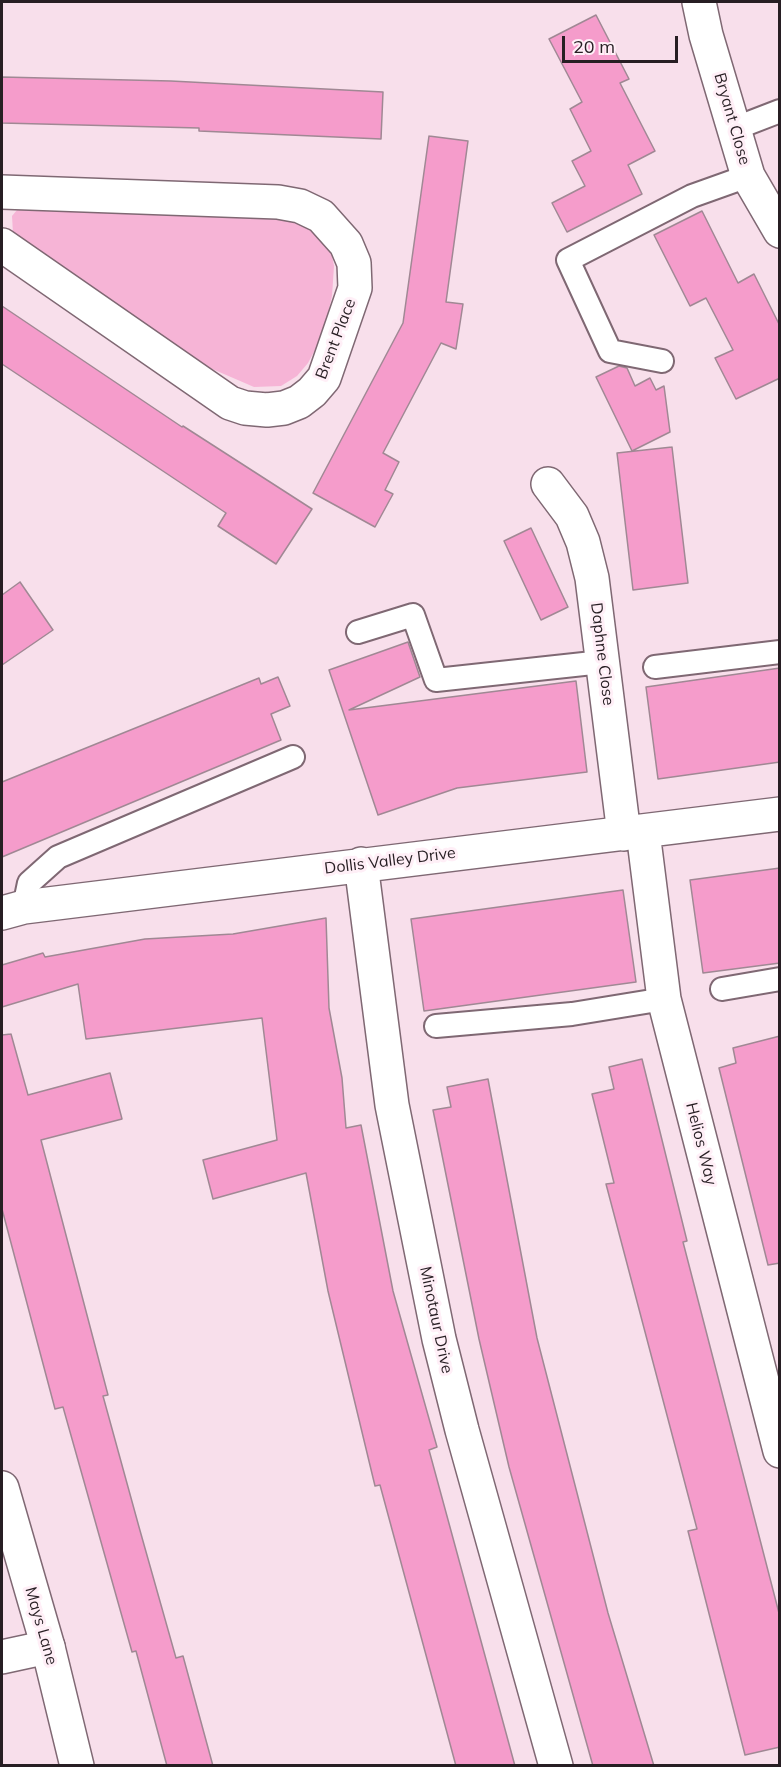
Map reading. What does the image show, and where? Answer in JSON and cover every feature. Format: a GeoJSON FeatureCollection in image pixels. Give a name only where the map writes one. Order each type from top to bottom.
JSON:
{"type":"FeatureCollection","features":[{"type":"Feature","properties":{"kind":"street","name":"Bryant Close"},"geometry":{"type":"LineString","coordinates":[[699,2],[706,35],[736,128],[748,176],[780,231]]}},
{"type":"Feature","properties":{"kind":"street","name":"Brent Place"},"geometry":{"type":"LineString","coordinates":[[2,192],[278,202],[300,206],[321,216],[346,244],[354,263],[355,288],[324,378],[298,402],[284,408],[267,411],[230,403],[2,245]]}},
{"type":"Feature","properties":{"kind":"street","name":"Daphne Close"},"geometry":{"type":"LineString","coordinates":[[548,484],[572,516],[583,542],[592,578],[603,662],[634,833]]}},
{"type":"Feature","properties":{"kind":"street","name":"Dollis Valley Drive"},"geometry":{"type":"LineString","coordinates":[[13,910],[361,864],[780,814]]}},
{"type":"Feature","properties":{"kind":"street","name":"Helios Way"},"geometry":{"type":"LineString","coordinates":[[634,833],[664,999],[780,1451]]}},
{"type":"Feature","properties":{"kind":"street","name":"Minotaur Drive"},"geometry":{"type":"LineString","coordinates":[[361,864],[392,1105],[439,1339],[556,1766]]}},
{"type":"Feature","properties":{"kind":"street","name":"Mays Lane"},"geometry":{"type":"LineString","coordinates":[[2,1488],[48,1647],[77,1766]]}},
{"type":"Feature","properties":{"kind":"street"},"geometry":{"type":"LineString","coordinates":[[2,1657],[48,1647]]}},
{"type":"Feature","properties":{"kind":"lane"},"geometry":{"type":"LineString","coordinates":[[736,128],[780,111]]}},
{"type":"Feature","properties":{"kind":"lane"},"geometry":{"type":"LineString","coordinates":[[662,361],[610,351],[568,260],[692,196],[748,176]]}},
{"type":"Feature","properties":{"kind":"lane"},"geometry":{"type":"LineString","coordinates":[[358,632],[413,615],[436,680],[603,662]]}},
{"type":"Feature","properties":{"kind":"lane"},"geometry":{"type":"LineString","coordinates":[[655,667],[780,652]]}},
{"type":"Feature","properties":{"kind":"lane"},"geometry":{"type":"LineString","coordinates":[[13,910],[29,883],[58,857],[293,757]]}},
{"type":"Feature","properties":{"kind":"lane"},"geometry":{"type":"LineString","coordinates":[[722,989],[780,979]]}},
{"type":"Feature","properties":{"kind":"lane"},"geometry":{"type":"LineString","coordinates":[[436,1026],[572,1014],[664,999]]}},
{"type":"Feature","properties":{"kind":"shaded area"},"geometry":{"type":"Polygon","coordinates":[[[28,207],[286,218],[325,239],[331,250],[334,266],[332,296],[323,335],[308,363],[297,376],[281,386],[254,387],[210,368],[21,241],[13,233],[12,216],[17,210],[28,207]]]}},
{"type":"Feature","properties":{"kind":"building"},"geometry":{"type":"Polygon","coordinates":[[[596,15],[629,79],[620,83],[655,151],[628,165],[642,194],[567,232],[552,203],[585,186],[572,161],[591,151],[570,109],[582,102],[549,39],[596,15]]]}},
{"type":"Feature","properties":{"kind":"building"},"geometry":{"type":"Polygon","coordinates":[[[2,77],[171,81],[383,92],[381,139],[199,131],[199,128],[2,123],[2,77]]]}},
{"type":"Feature","properties":{"kind":"building"},"geometry":{"type":"Polygon","coordinates":[[[429,136],[468,141],[446,302],[463,304],[456,349],[441,343],[383,453],[399,462],[385,490],[393,494],[375,527],[313,493],[403,323],[429,136]]]}},
{"type":"Feature","properties":{"kind":"building"},"geometry":{"type":"Polygon","coordinates":[[[702,211],[738,283],[754,274],[780,326],[780,378],[736,399],[715,358],[733,350],[706,298],[690,306],[654,235],[702,211]]]}},
{"type":"Feature","properties":{"kind":"building"},"geometry":{"type":"Polygon","coordinates":[[[2,306],[182,427],[312,509],[276,564],[218,526],[226,513],[2,364],[2,306]]]}},
{"type":"Feature","properties":{"kind":"building"},"geometry":{"type":"Polygon","coordinates":[[[619,366],[627,368],[635,386],[650,378],[656,390],[664,386],[670,432],[632,451],[596,377],[619,366]]]}},
{"type":"Feature","properties":{"kind":"building"},"geometry":{"type":"Polygon","coordinates":[[[672,447],[688,583],[633,590],[617,453],[672,447]]]}},
{"type":"Feature","properties":{"kind":"building"},"geometry":{"type":"Polygon","coordinates":[[[531,528],[568,607],[541,620],[504,541],[531,528]]]}},
{"type":"Feature","properties":{"kind":"building"},"geometry":{"type":"Polygon","coordinates":[[[20,582],[53,630],[2,665],[2,595],[20,582]]]}},
{"type":"Feature","properties":{"kind":"building"},"geometry":{"type":"Polygon","coordinates":[[[408,642],[420,677],[349,710],[576,681],[587,772],[457,788],[378,815],[329,670],[408,642]]]}},
{"type":"Feature","properties":{"kind":"building"},"geometry":{"type":"Polygon","coordinates":[[[780,668],[780,762],[658,779],[646,687],[780,668]]]}},
{"type":"Feature","properties":{"kind":"building"},"geometry":{"type":"Polygon","coordinates":[[[278,677],[290,706],[271,714],[281,740],[2,857],[2,782],[259,678],[261,684],[278,677]]]}},
{"type":"Feature","properties":{"kind":"building"},"geometry":{"type":"Polygon","coordinates":[[[780,868],[780,963],[703,973],[690,880],[780,868]]]}},
{"type":"Feature","properties":{"kind":"building"},"geometry":{"type":"Polygon","coordinates":[[[623,890],[636,982],[424,1011],[411,919],[623,890]]]}},
{"type":"Feature","properties":{"kind":"building"},"geometry":{"type":"Polygon","coordinates":[[[326,918],[329,1008],[342,1078],[346,1128],[361,1125],[393,1291],[437,1447],[429,1450],[515,1766],[456,1766],[380,1485],[375,1486],[328,1291],[306,1173],[213,1199],[203,1160],[277,1140],[262,1018],[86,1039],[78,984],[2,1007],[2,965],[43,953],[45,957],[145,939],[233,934],[326,918]]]}},
{"type":"Feature","properties":{"kind":"building"},"geometry":{"type":"Polygon","coordinates":[[[11,1034],[28,1095],[110,1073],[122,1119],[41,1140],[108,1395],[103,1396],[176,1658],[183,1656],[213,1766],[167,1766],[136,1651],[132,1652],[63,1407],[55,1409],[2,1209],[2,1035],[11,1034]]]}},
{"type":"Feature","properties":{"kind":"building"},"geometry":{"type":"Polygon","coordinates":[[[780,1036],[780,1263],[768,1265],[719,1068],[736,1063],[733,1048],[780,1036]]]}},
{"type":"Feature","properties":{"kind":"building"},"geometry":{"type":"Polygon","coordinates":[[[642,1059],[687,1241],[683,1242],[780,1617],[780,1747],[745,1755],[688,1531],[697,1529],[606,1184],[614,1183],[592,1094],[614,1089],[609,1067],[642,1059]]]}},
{"type":"Feature","properties":{"kind":"building"},"geometry":{"type":"Polygon","coordinates":[[[488,1079],[537,1338],[608,1613],[654,1766],[593,1766],[509,1467],[479,1339],[433,1110],[451,1107],[447,1087],[488,1079]]]}}]}
